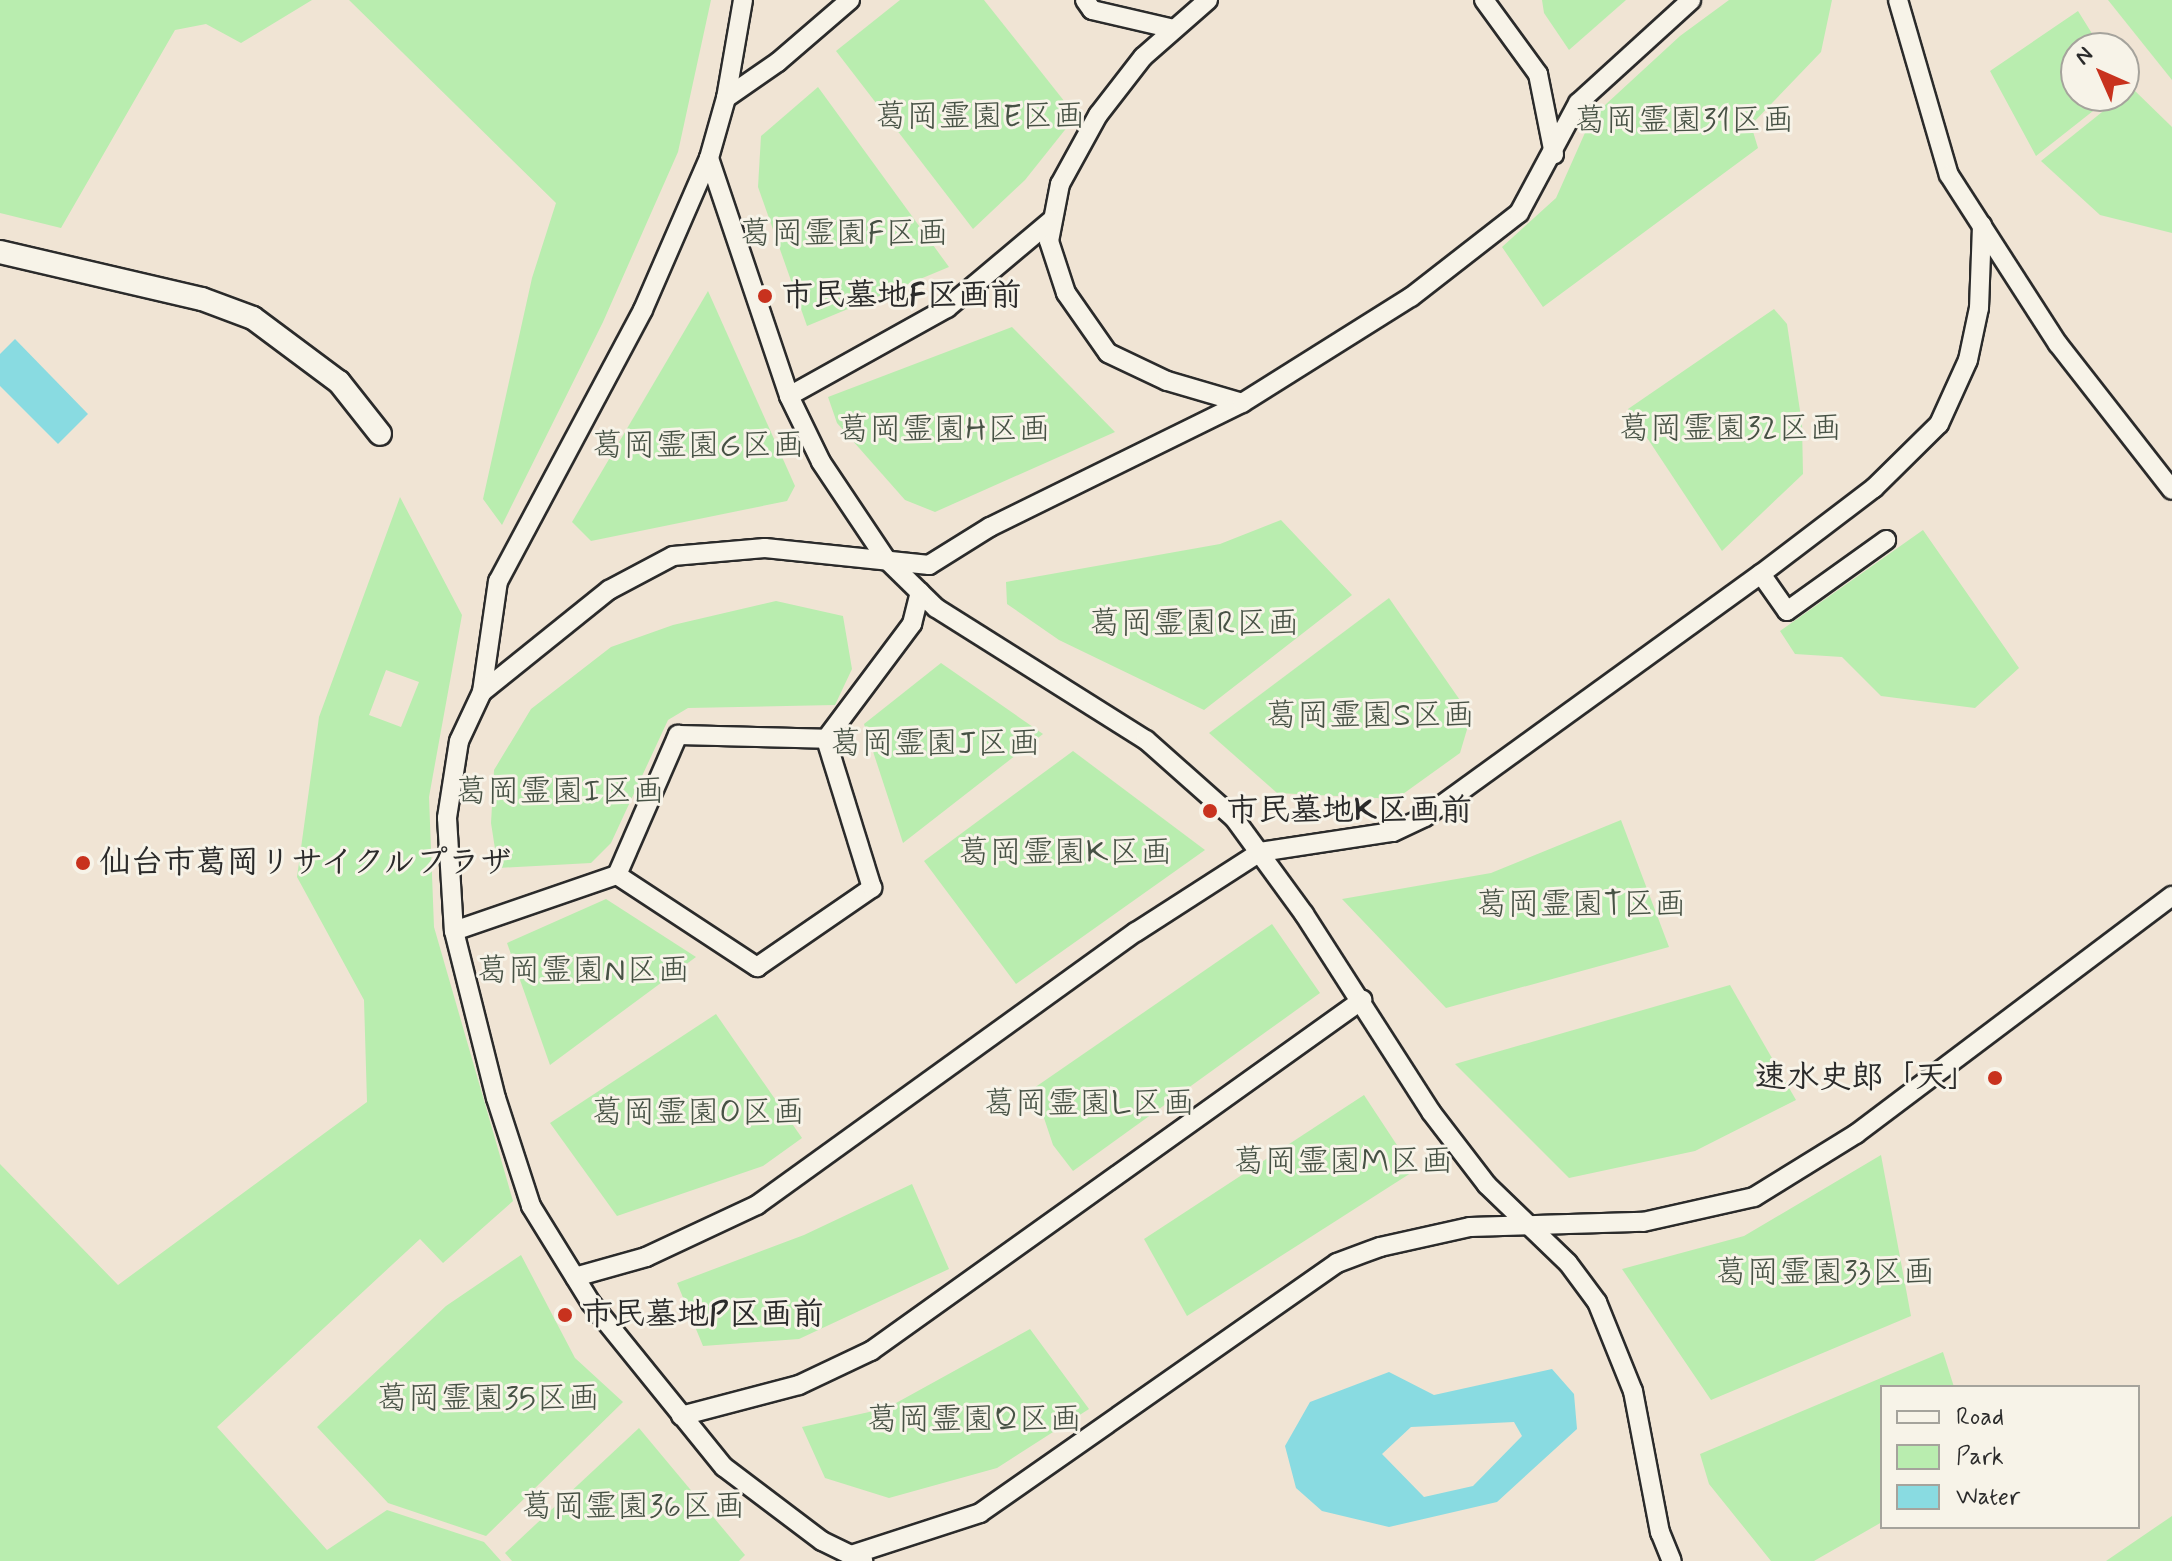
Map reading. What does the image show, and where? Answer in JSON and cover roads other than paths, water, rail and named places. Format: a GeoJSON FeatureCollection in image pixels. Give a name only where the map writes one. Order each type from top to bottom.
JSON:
{"type":"FeatureCollection","features":[{"type":"Feature","properties":{"kind":"street"},"geometry":{"type":"LineString","coordinates":[[743,0],[726,98],[709,158],[643,310],[498,581],[482,692],[459,741],[447,818],[454,931],[496,1098],[531,1206],[575,1277],[724,1467],[822,1541],[857,1558],[980,1513],[1337,1263],[1380,1247],[1470,1227],[1643,1222],[1754,1197],[1844,1142],[2172,896]]}},
{"type":"Feature","properties":{"kind":"street"},"geometry":{"type":"LineString","coordinates":[[726,98],[778,62],[850,0]]}},
{"type":"Feature","properties":{"kind":"street"},"geometry":{"type":"LineString","coordinates":[[1085,0],[1092,10],[1174,29]]}},
{"type":"Feature","properties":{"kind":"street"},"geometry":{"type":"LineString","coordinates":[[1208,0],[1143,57],[1098,115],[1060,184],[1049,241],[1066,293],[1108,353],[1167,381],[1242,403]]}},
{"type":"Feature","properties":{"kind":"street"},"geometry":{"type":"LineString","coordinates":[[482,692],[609,590],[673,556],[765,548],[929,565],[990,527],[1242,403],[1411,297],[1519,213],[1554,154],[1578,103],[1691,0]]}},
{"type":"Feature","properties":{"kind":"street"},"geometry":{"type":"LineString","coordinates":[[1898,0],[1949,175],[2106,412],[2172,490]]}},
{"type":"Feature","properties":{"kind":"street"},"geometry":{"type":"LineString","coordinates":[[1494,4],[1538,74],[1554,154]]}},
{"type":"Feature","properties":{"kind":"street"},"geometry":{"type":"LineString","coordinates":[[709,158],[789,396],[821,462],[886,559],[920,592],[1041,678],[1146,740],[1234,818],[1362,1000],[1431,1112],[1487,1185],[1568,1263],[1597,1302],[1633,1391],[1660,1532],[1672,1561]]}},
{"type":"Feature","properties":{"kind":"street"},"geometry":{"type":"LineString","coordinates":[[789,396],[947,308],[1052,220]]}},
{"type":"Feature","properties":{"kind":"street"},"geometry":{"type":"LineString","coordinates":[[575,1277],[646,1257],[757,1205],[1136,932],[1260,852],[1393,832],[1425,817],[1761,574],[1874,488],[1939,424],[1968,360],[1979,308],[1982,225]]}},
{"type":"Feature","properties":{"kind":"street"},"geometry":{"type":"LineString","coordinates":[[0,252],[202,299],[253,318],[339,382],[380,434]]}},
{"type":"Feature","properties":{"kind":"street"},"geometry":{"type":"LineString","coordinates":[[1761,574],[1787,611],[1886,540]]}},
{"type":"Feature","properties":{"kind":"street"},"geometry":{"type":"LineString","coordinates":[[826,739],[912,624],[920,592]]}},
{"type":"Feature","properties":{"kind":"street"},"geometry":{"type":"LineString","coordinates":[[454,931],[617,875],[678,735],[826,739]]}},
{"type":"Feature","properties":{"kind":"street"},"geometry":{"type":"LineString","coordinates":[[617,875],[757,967],[872,888],[826,739]]}},
{"type":"Feature","properties":{"kind":"street"},"geometry":{"type":"LineString","coordinates":[[681,1416],[799,1385],[871,1351],[1362,1000]]}},
{"type":"Feature","properties":{"kind":"water"},"geometry":{"type":"Polygon","coordinates":[[[15,339],[88,414],[58,444],[0,386],[0,354],[15,339]]]}},
{"type":"Feature","properties":{"kind":"water"},"geometry":{"type":"Polygon","coordinates":[[[1552,1369],[1574,1394],[1577,1429],[1497,1502],[1389,1527],[1322,1511],[1296,1488],[1285,1446],[1310,1402],[1389,1372],[1434,1395],[1552,1369]],[[1514,1422],[1411,1427],[1382,1454],[1424,1497],[1473,1486],[1522,1436],[1514,1422]]]}},
{"type":"Feature","properties":{"kind":"place","name":"市民墓地F区画前"},"geometry":{"type":"Point","coordinates":[765,296]}},
{"type":"Feature","properties":{"kind":"place","name":"市民墓地K区画前"},"geometry":{"type":"Point","coordinates":[1210,811]}},
{"type":"Feature","properties":{"kind":"place","name":"仙台市葛岡リサイクルプラザ"},"geometry":{"type":"Point","coordinates":[83,863]}},
{"type":"Feature","properties":{"kind":"place","name":"速水史郎「天」"},"geometry":{"type":"Point","coordinates":[1995,1078]}},
{"type":"Feature","properties":{"kind":"place","name":"市民墓地P区画前"},"geometry":{"type":"Point","coordinates":[565,1315]}},
{"type":"Feature","properties":{"kind":"park label","name":"葛岡霊園E区画"},"geometry":{"type":"Point","coordinates":[980,117]}},
{"type":"Feature","properties":{"kind":"park label","name":"葛岡霊園31区画"},"geometry":{"type":"Point","coordinates":[1684,121]}},
{"type":"Feature","properties":{"kind":"park label","name":"葛岡霊園F区画"},"geometry":{"type":"Point","coordinates":[844,234]}},
{"type":"Feature","properties":{"kind":"park label","name":"葛岡霊園32区画"},"geometry":{"type":"Point","coordinates":[1730,429]}},
{"type":"Feature","properties":{"kind":"park label","name":"葛岡霊園H区画"},"geometry":{"type":"Point","coordinates":[944,430]}},
{"type":"Feature","properties":{"kind":"park label","name":"葛岡霊園G区画"},"geometry":{"type":"Point","coordinates":[698,446]}},
{"type":"Feature","properties":{"kind":"park label","name":"葛岡霊園R区画"},"geometry":{"type":"Point","coordinates":[1194,624]}},
{"type":"Feature","properties":{"kind":"park label","name":"葛岡霊園S区画"},"geometry":{"type":"Point","coordinates":[1370,716]}},
{"type":"Feature","properties":{"kind":"park label","name":"葛岡霊園J区画"},"geometry":{"type":"Point","coordinates":[935,744]}},
{"type":"Feature","properties":{"kind":"park label","name":"葛岡霊園I区画"},"geometry":{"type":"Point","coordinates":[560,792]}},
{"type":"Feature","properties":{"kind":"park label","name":"葛岡霊園K区画"},"geometry":{"type":"Point","coordinates":[1065,853]}},
{"type":"Feature","properties":{"kind":"park label","name":"葛岡霊園T区画"},"geometry":{"type":"Point","coordinates":[1581,905]}},
{"type":"Feature","properties":{"kind":"park label","name":"葛岡霊園N区画"},"geometry":{"type":"Point","coordinates":[583,971]}},
{"type":"Feature","properties":{"kind":"park label","name":"葛岡霊園L区画"},"geometry":{"type":"Point","coordinates":[1089,1104]}},
{"type":"Feature","properties":{"kind":"park label","name":"葛岡霊園O区画"},"geometry":{"type":"Point","coordinates":[698,1113]}},
{"type":"Feature","properties":{"kind":"park label","name":"葛岡霊園M区画"},"geometry":{"type":"Point","coordinates":[1343,1162]}},
{"type":"Feature","properties":{"kind":"park label","name":"葛岡霊園33区画"},"geometry":{"type":"Point","coordinates":[1825,1273]}},
{"type":"Feature","properties":{"kind":"park label","name":"葛岡霊園35区画"},"geometry":{"type":"Point","coordinates":[488,1399]}},
{"type":"Feature","properties":{"kind":"park label","name":"葛岡霊園Q区画"},"geometry":{"type":"Point","coordinates":[974,1420]}},
{"type":"Feature","properties":{"kind":"park label","name":"葛岡霊園36区画"},"geometry":{"type":"Point","coordinates":[633,1507]}}]}
